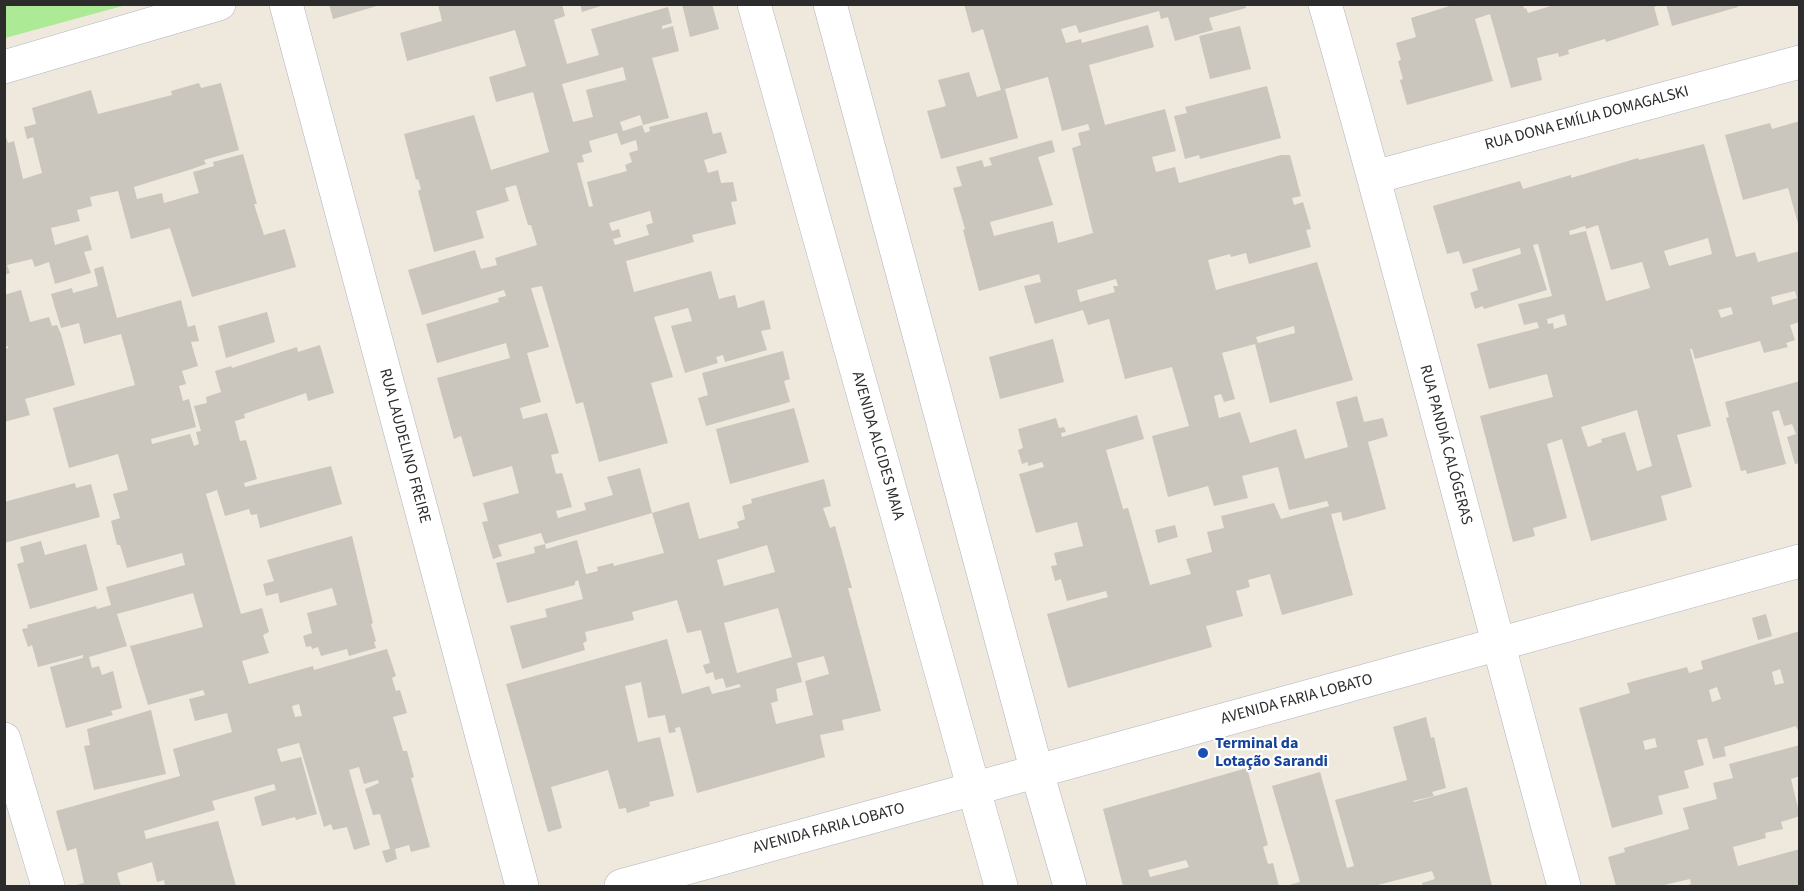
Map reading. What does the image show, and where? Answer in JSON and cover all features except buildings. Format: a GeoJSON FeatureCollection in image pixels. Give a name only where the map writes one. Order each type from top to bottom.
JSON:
{"type":"FeatureCollection","features":[{"type":"Feature","properties":{"kind":"street"},"geometry":{"type":"LineString","coordinates":[[4,67],[219,4]]}},
{"type":"Feature","properties":{"kind":"street","name":"RUA LAUDELINO FREIRE"},"geometry":{"type":"LineString","coordinates":[[286,4],[522,886]]}},
{"type":"Feature","properties":{"kind":"street","name":"AVENIDA ALCIDES MAIA"},"geometry":{"type":"LineString","coordinates":[[754,4],[1001,886]]}},
{"type":"Feature","properties":{"kind":"street"},"geometry":{"type":"LineString","coordinates":[[830,4],[1037,772],[1070,886]]}},
{"type":"Feature","properties":{"kind":"street","name":"RUA PANDIÁ CALÓGERAS"},"geometry":{"type":"LineString","coordinates":[[1326,4],[1375,177],[1497,645],[1564,886]]}},
{"type":"Feature","properties":{"kind":"street","name":"RUA DONA EMÍLIA DOMAGALSKI"},"geometry":{"type":"LineString","coordinates":[[1375,177],[1800,62]]}},
{"type":"Feature","properties":{"kind":"street","name":"AVENIDA FARIA LOBATO"},"geometry":{"type":"LineString","coordinates":[[621,886],[1800,561]]}},
{"type":"Feature","properties":{"kind":"street"},"geometry":{"type":"LineString","coordinates":[[4,739],[48,886]]}},
{"type":"Feature","properties":{"kind":"green space"},"geometry":{"type":"Polygon","coordinates":[[[5,4],[126,4],[126,5],[5,38],[5,4]]]}},
{"type":"Feature","properties":{"kind":"place","name":"Terminal da Lotação Sarandi"},"geometry":{"type":"Point","coordinates":[1203,753]}}]}
